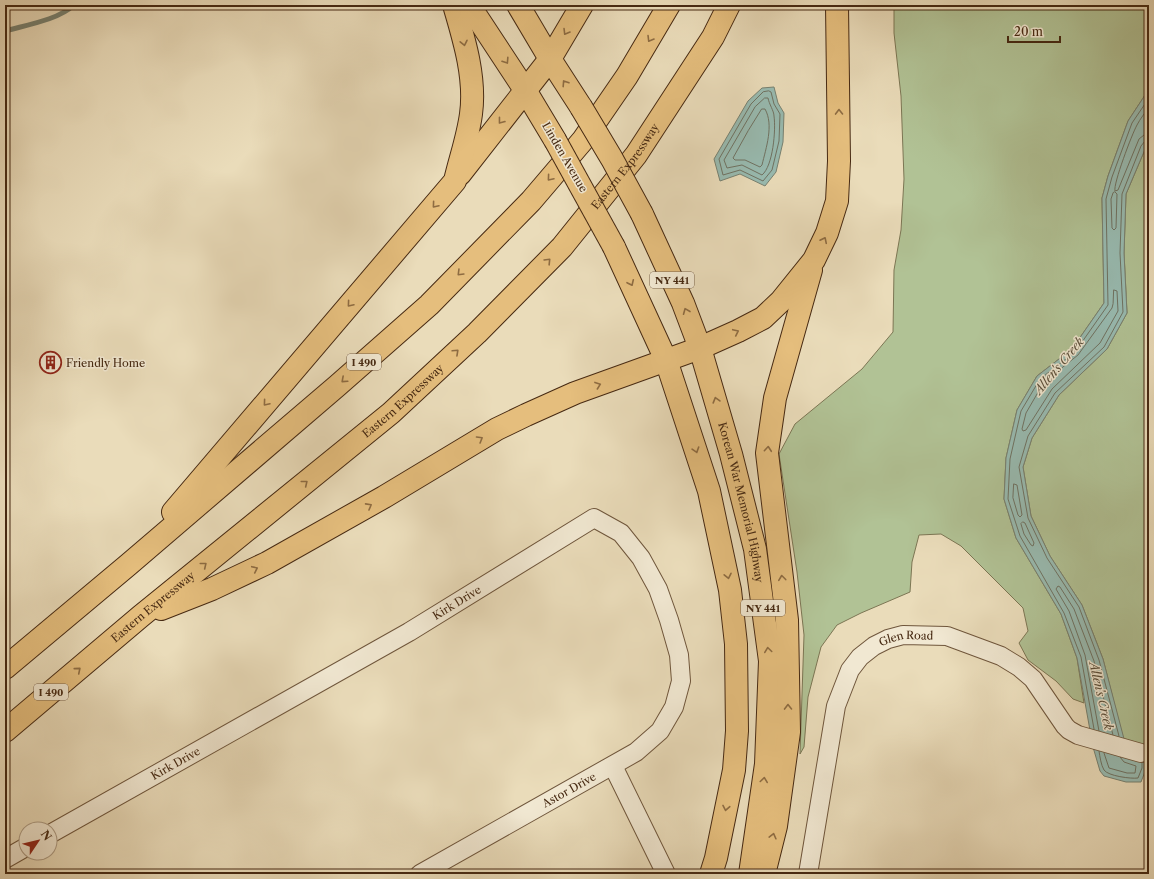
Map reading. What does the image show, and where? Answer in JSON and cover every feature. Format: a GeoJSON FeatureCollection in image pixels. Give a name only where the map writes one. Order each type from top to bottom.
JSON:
{"type":"FeatureCollection","features":[{"type":"Feature","properties":{"kind":"main road"},"geometry":{"type":"LineString","coordinates":[[454,5],[469,66],[472,91],[471,114],[455,181]]}},
{"type":"Feature","properties":{"kind":"main road","name":"Linden Avenue"},"geometry":{"type":"LineString","coordinates":[[470,5],[525,90],[586,194],[614,247],[666,360]]}},
{"type":"Feature","properties":{"kind":"main road","name":"NY 441"},"geometry":{"type":"LineString","coordinates":[[518,5],[550,59],[581,106],[642,214],[682,303],[700,348]]}},
{"type":"Feature","properties":{"kind":"main road"},"geometry":{"type":"LineString","coordinates":[[128,565],[455,181],[550,59],[582,5]]}},
{"type":"Feature","properties":{"kind":"main road","name":"I 490"},"geometry":{"type":"LineString","coordinates":[[5,668],[128,565],[429,305],[531,201],[582,140],[627,76],[669,5]]}},
{"type":"Feature","properties":{"kind":"main road","name":"Eastern Expressway"},"geometry":{"type":"LineString","coordinates":[[5,731],[141,616],[391,413],[477,333],[562,247],[636,155],[713,37],[729,5]]}},
{"type":"Feature","properties":{"kind":"main road"},"geometry":{"type":"LineString","coordinates":[[764,874],[776,826],[789,732],[787,620],[767,453],[775,398],[814,260],[827,233],[837,201],[839,161],[837,5]]}},
{"type":"Feature","properties":{"kind":"main road"},"geometry":{"type":"LineString","coordinates":[[141,616],[212,589],[267,563],[384,497],[497,429],[575,393],[700,348],[763,318],[781,301],[814,260]]}},
{"type":"Feature","properties":{"kind":"main road","name":"Korean War Memorial Highway"},"geometry":{"type":"LineString","coordinates":[[700,348],[731,454],[755,549],[770,662],[766,764],[750,874]]}},
{"type":"Feature","properties":{"kind":"main road","name":"NY 441"},"geometry":{"type":"LineString","coordinates":[[666,360],[709,491],[730,590],[736,644],[737,731],[734,770],[712,874]]}},
{"type":"Feature","properties":{"kind":"street","name":"Kirk Drive"},"geometry":{"type":"LineString","coordinates":[[58,829],[409,632],[594,518],[620,533],[641,558],[658,588],[679,655],[681,681],[674,707],[660,731],[636,752],[613,766]]}},
{"type":"Feature","properties":{"kind":"street","name":"Glen Road"},"geometry":{"type":"LineString","coordinates":[[808,874],[836,706],[850,670],[860,657],[874,646],[888,639],[903,635],[947,636],[1001,656],[1019,667],[1033,679],[1069,730],[1078,735],[1136,751]]}},
{"type":"Feature","properties":{"kind":"street","name":"Astor Drive"},"geometry":{"type":"LineString","coordinates":[[420,874],[613,766]]}},
{"type":"Feature","properties":{"kind":"street"},"geometry":{"type":"LineString","coordinates":[[613,766],[666,874]]}},
{"type":"Feature","properties":{"kind":"street"},"geometry":{"type":"LineString","coordinates":[[5,859],[18,852]]}},
{"type":"Feature","properties":{"kind":"green space"},"geometry":{"type":"Polygon","coordinates":[[[894,5],[1149,5],[1149,89],[1128,121],[1108,176],[1102,198],[1104,303],[1072,349],[1037,376],[1017,410],[1006,458],[1004,499],[1016,538],[1061,614],[1077,658],[1084,703],[1073,699],[1056,681],[1028,660],[1019,643],[1028,631],[1023,608],[961,546],[941,534],[919,535],[912,562],[910,592],[837,625],[821,647],[808,697],[804,747],[800,754],[804,635],[797,572],[779,454],[795,424],[862,369],[893,332],[894,270],[901,230],[904,179],[901,96],[894,33],[894,5]]]}},
{"type":"Feature","properties":{"kind":"green space"},"geometry":{"type":"Polygon","coordinates":[[[1149,140],[1149,757],[1146,759],[1127,754],[1103,659],[1082,605],[1050,556],[1031,516],[1023,467],[1032,438],[1059,395],[1107,349],[1127,313],[1124,253],[1126,194],[1149,140]]]}},
{"type":"Feature","properties":{"kind":"water"},"geometry":{"type":"Polygon","coordinates":[[[774,87],[778,103],[784,113],[783,142],[776,172],[765,186],[740,174],[720,181],[714,159],[748,101],[762,88],[774,87]]]}},
{"type":"Feature","properties":{"kind":"water"},"geometry":{"type":"Polygon","coordinates":[[[1149,89],[1149,140],[1126,194],[1124,253],[1127,313],[1107,349],[1059,395],[1032,438],[1023,467],[1031,516],[1050,556],[1082,605],[1103,659],[1128,754],[1146,759],[1146,769],[1141,782],[1126,782],[1104,776],[1100,771],[1093,747],[1077,658],[1061,614],[1016,538],[1004,499],[1006,458],[1017,410],[1037,376],[1072,349],[1104,303],[1102,198],[1108,176],[1128,121],[1149,89]]]}},
{"type":"Feature","properties":{"kind":"waterway","name":"Allen's Creek"},"geometry":{"type":"LineString","coordinates":[[5,31],[59,15],[74,5]]}},
{"type":"Feature","properties":{"kind":"place","name":"Friendly Home"},"geometry":{"type":"Point","coordinates":[50,363]}}]}
